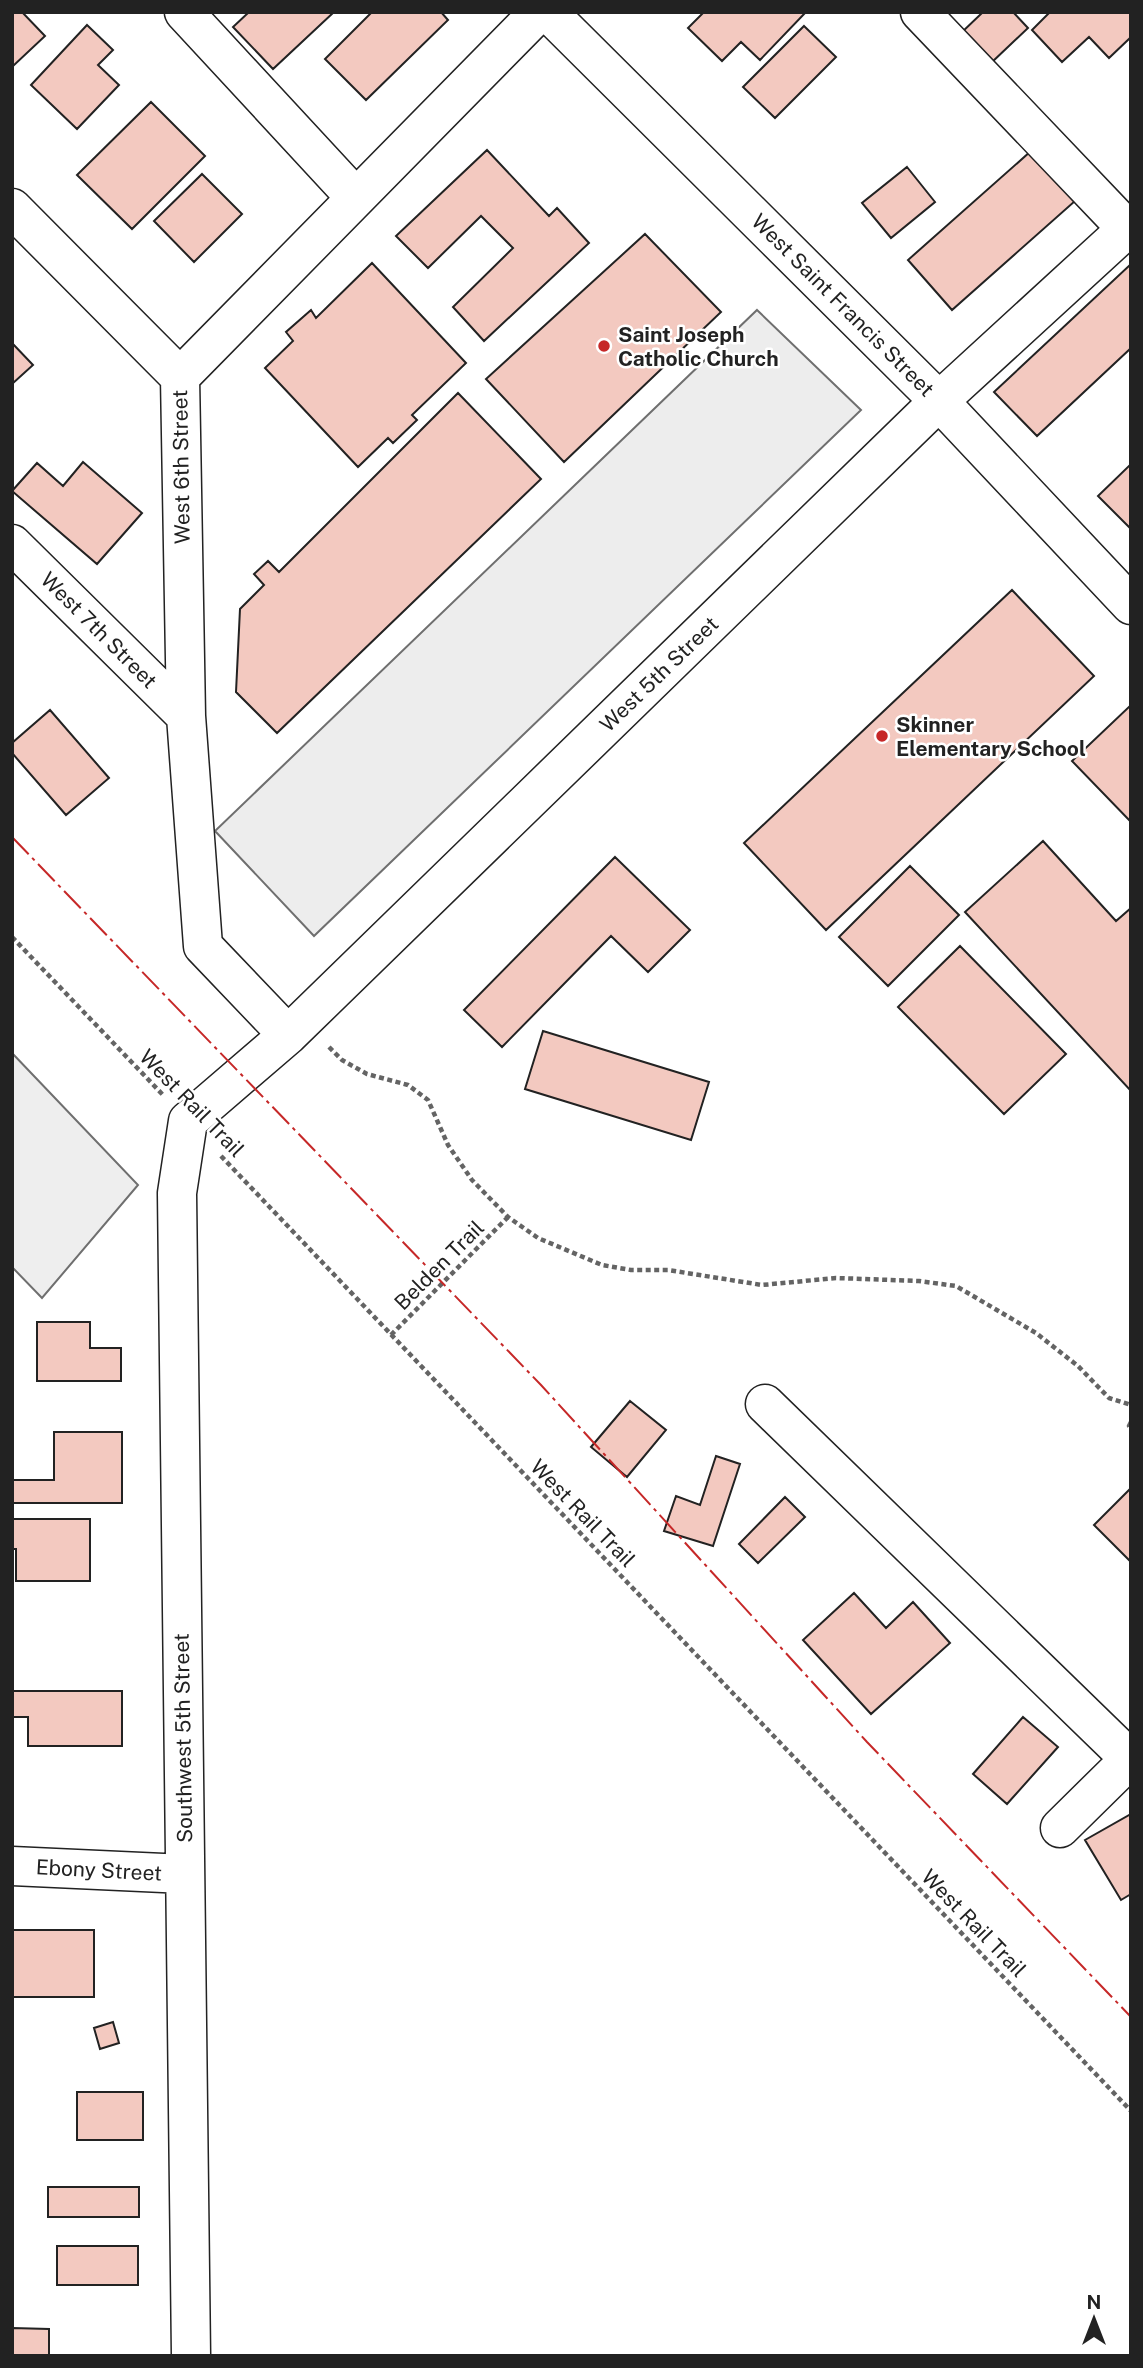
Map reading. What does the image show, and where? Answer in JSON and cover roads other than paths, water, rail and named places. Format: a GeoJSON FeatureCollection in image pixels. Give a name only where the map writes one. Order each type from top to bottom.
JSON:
{"type":"FeatureCollection","features":[{"type":"Feature","properties":{"kind":"street"},"geometry":{"type":"LineString","coordinates":[[184,12],[356,198]]}},
{"type":"Feature","properties":{"kind":"street","name":"West 6th Street"},"geometry":{"type":"LineString","coordinates":[[298,1026],[203,946],[186,716],[180,377],[539,12]]}},
{"type":"Feature","properties":{"kind":"street","name":"West Saint Francis Street"},"geometry":{"type":"LineString","coordinates":[[548,12],[939,401],[1131,606]]}},
{"type":"Feature","properties":{"kind":"street"},"geometry":{"type":"LineString","coordinates":[[920,12],[1129,227]]}},
{"type":"Feature","properties":{"kind":"street"},"geometry":{"type":"LineString","coordinates":[[12,208],[180,377]]}},
{"type":"Feature","properties":{"kind":"street","name":"West 5th Street"},"geometry":{"type":"LineString","coordinates":[[188,1121],[298,1026],[939,401],[1129,227]]}},
{"type":"Feature","properties":{"kind":"street","name":"West 7th Street"},"geometry":{"type":"LineString","coordinates":[[12,544],[186,716]]}},
{"type":"Feature","properties":{"kind":"street","name":"Southwest 5th Street"},"geometry":{"type":"LineString","coordinates":[[188,1121],[177,1193],[191,2356]]}},
{"type":"Feature","properties":{"kind":"street"},"geometry":{"type":"LineString","coordinates":[[765,1404],[1130,1759],[1060,1828]]}},
{"type":"Feature","properties":{"kind":"street","name":"Ebony Street"},"geometry":{"type":"LineString","coordinates":[[12,1866],[185,1874]]}},
{"type":"Feature","properties":{"kind":"place","name":"Saint Joseph Catholic Church"},"geometry":{"type":"Point","coordinates":[604,346]}},
{"type":"Feature","properties":{"kind":"place","name":"Skinner Elementary School"},"geometry":{"type":"Point","coordinates":[882,736]}}]}
